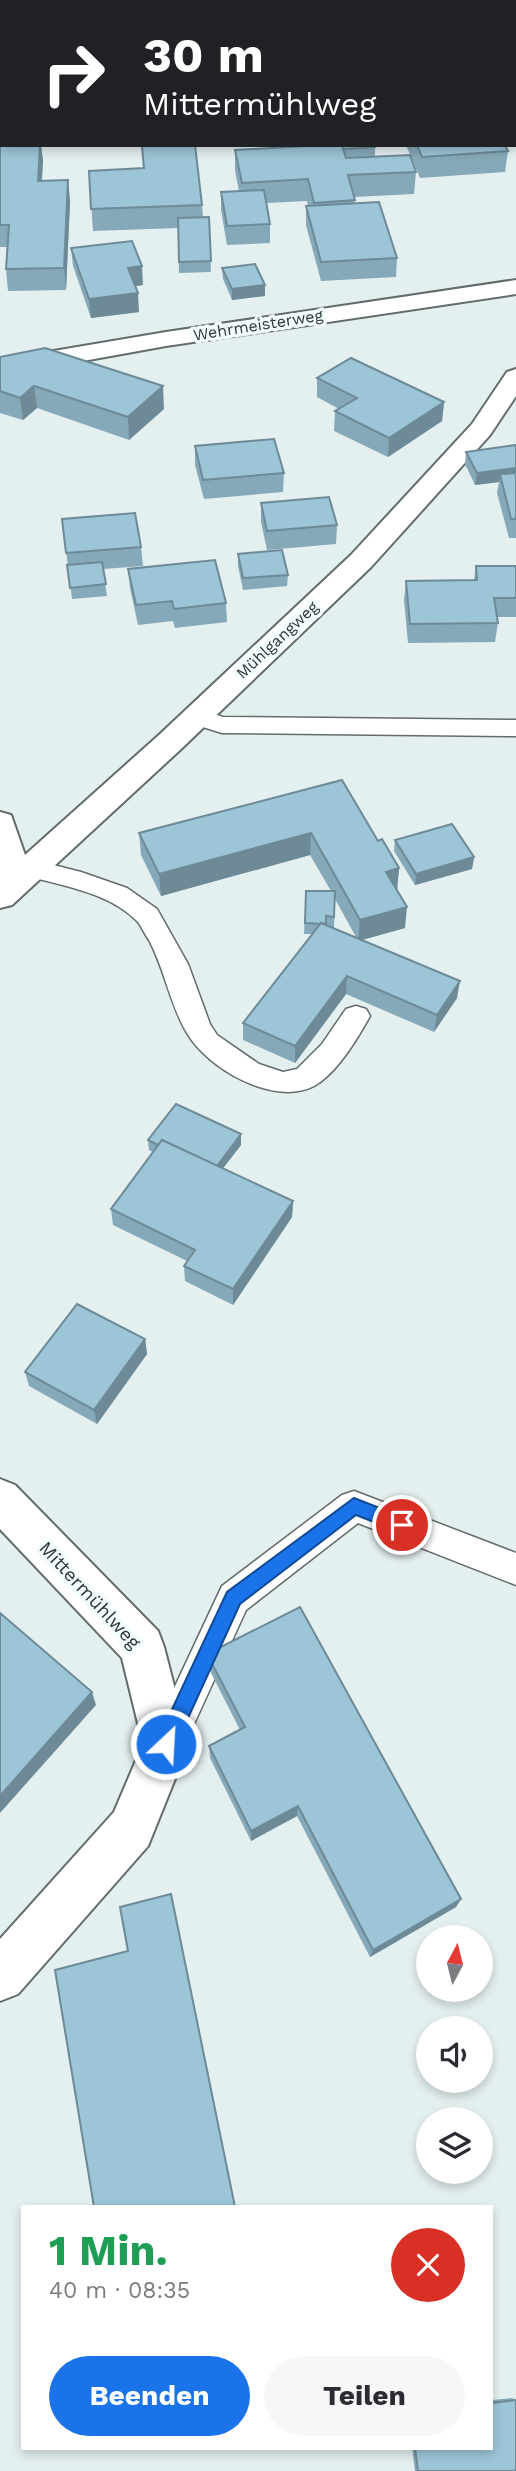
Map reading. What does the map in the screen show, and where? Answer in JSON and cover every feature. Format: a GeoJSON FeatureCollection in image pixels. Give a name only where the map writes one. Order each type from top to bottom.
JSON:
{"type":"FeatureCollection","features":[{"type":"Feature","properties":{"kind":"street","name":"Wehrmeisterweg"},"geometry":{"type":"LineString","coordinates":[[0,368],[166,339],[516,287]]}},
{"type":"Feature","properties":{"kind":"street","name":"Mühlgangweg"},"geometry":{"type":"LineString","coordinates":[[15,882],[198,717],[361,561],[481,429],[516,377]]}},
{"type":"Feature","properties":{"kind":"street"},"geometry":{"type":"LineString","coordinates":[[0,823],[15,882]]}},
{"type":"Feature","properties":{"kind":"street","name":"Mittermühlweg"},"geometry":{"type":"LineString","coordinates":[[0,1499],[142,1647],[166,1744]]}},
{"type":"Feature","properties":{"kind":"street"},"geometry":{"type":"LineString","coordinates":[[0,1976],[131,1829],[166,1744]]}},
{"type":"Feature","properties":{"kind":"lane"},"geometry":{"type":"LineString","coordinates":[[198,717],[222,725],[516,727]]}},
{"type":"Feature","properties":{"kind":"lane"},"geometry":{"type":"LineString","coordinates":[[15,882],[72,878],[118,895],[148,916],[175,964],[197,1027],[207,1042],[248,1072],[283,1083],[305,1078],[332,1052],[356,1016]]}},
{"type":"Feature","properties":{"kind":"lane"},"geometry":{"type":"LineString","coordinates":[[166,1744],[234,1598],[354,1506],[516,1569]]}},
{"type":"Feature","properties":{"kind":"building"},"geometry":{"type":"Polygon","coordinates":[[[0,147],[40,147],[38,181],[68,180],[64,268],[6,269],[9,225],[0,225],[0,147]]]}},
{"type":"Feature","properties":{"kind":"building"},"geometry":{"type":"Polygon","coordinates":[[[142,147],[195,147],[202,205],[91,209],[89,171],[144,168],[142,147]]]}},
{"type":"Feature","properties":{"kind":"building"},"geometry":{"type":"Polygon","coordinates":[[[342,147],[375,147],[343,149],[342,147]]]}},
{"type":"Feature","properties":{"kind":"building"},"geometry":{"type":"Polygon","coordinates":[[[343,147],[346,158],[410,155],[416,172],[348,175],[355,200],[314,203],[308,179],[242,183],[235,150],[343,147]]]}},
{"type":"Feature","properties":{"kind":"building"},"geometry":{"type":"Polygon","coordinates":[[[418,147],[506,147],[508,151],[422,157],[418,147]]]}},
{"type":"Feature","properties":{"kind":"building"},"geometry":{"type":"Polygon","coordinates":[[[264,190],[270,224],[227,226],[221,192],[264,190]]]}},
{"type":"Feature","properties":{"kind":"building"},"geometry":{"type":"Polygon","coordinates":[[[379,202],[397,258],[321,262],[306,206],[379,202]]]}},
{"type":"Feature","properties":{"kind":"building"},"geometry":{"type":"Polygon","coordinates":[[[209,217],[211,261],[179,262],[178,218],[209,217]]]}},
{"type":"Feature","properties":{"kind":"building"},"geometry":{"type":"Polygon","coordinates":[[[132,241],[142,266],[128,268],[138,293],[89,299],[71,248],[132,241]]]}},
{"type":"Feature","properties":{"kind":"building"},"geometry":{"type":"Polygon","coordinates":[[[255,264],[265,285],[232,289],[222,268],[255,264]]]}},
{"type":"Feature","properties":{"kind":"building"},"geometry":{"type":"Polygon","coordinates":[[[45,348],[163,386],[128,417],[34,386],[20,398],[0,391],[0,357],[45,348]]]}},
{"type":"Feature","properties":{"kind":"building"},"geometry":{"type":"Polygon","coordinates":[[[351,358],[444,402],[389,438],[335,411],[357,398],[317,378],[351,358]]]}},
{"type":"Feature","properties":{"kind":"building"},"geometry":{"type":"Polygon","coordinates":[[[274,439],[284,473],[203,480],[195,446],[274,439]]]}},
{"type":"Feature","properties":{"kind":"building"},"geometry":{"type":"Polygon","coordinates":[[[516,445],[516,468],[477,473],[466,452],[516,445]]]}},
{"type":"Feature","properties":{"kind":"building"},"geometry":{"type":"Polygon","coordinates":[[[516,473],[516,519],[511,519],[500,474],[516,473]]]}},
{"type":"Feature","properties":{"kind":"building"},"geometry":{"type":"Polygon","coordinates":[[[329,497],[337,525],[267,531],[261,503],[329,497]]]}},
{"type":"Feature","properties":{"kind":"building"},"geometry":{"type":"Polygon","coordinates":[[[135,513],[141,547],[66,553],[62,519],[135,513]]]}},
{"type":"Feature","properties":{"kind":"building"},"geometry":{"type":"Polygon","coordinates":[[[282,550],[288,575],[243,578],[238,554],[282,550]]]}},
{"type":"Feature","properties":{"kind":"building"},"geometry":{"type":"Polygon","coordinates":[[[215,560],[226,603],[174,609],[172,601],[136,605],[128,569],[215,560]]]}},
{"type":"Feature","properties":{"kind":"building"},"geometry":{"type":"Polygon","coordinates":[[[102,562],[106,584],[70,588],[67,565],[102,562]]]}},
{"type":"Feature","properties":{"kind":"building"},"geometry":{"type":"Polygon","coordinates":[[[476,566],[516,566],[516,598],[494,598],[498,623],[410,624],[406,581],[477,580],[476,566]]]}},
{"type":"Feature","properties":{"kind":"building"},"geometry":{"type":"Polygon","coordinates":[[[342,780],[378,841],[382,839],[399,868],[386,872],[407,907],[360,920],[311,833],[159,874],[139,833],[342,780]]]}},
{"type":"Feature","properties":{"kind":"building"},"geometry":{"type":"Polygon","coordinates":[[[452,824],[474,857],[416,874],[395,840],[452,824]]]}},
{"type":"Feature","properties":{"kind":"building"},"geometry":{"type":"Polygon","coordinates":[[[306,891],[335,891],[334,917],[326,916],[326,924],[305,923],[306,891]]]}},
{"type":"Feature","properties":{"kind":"building"},"geometry":{"type":"Polygon","coordinates":[[[321,923],[460,981],[437,1015],[347,976],[295,1046],[243,1023],[321,923]]]}},
{"type":"Feature","properties":{"kind":"building"},"geometry":{"type":"Polygon","coordinates":[[[176,1104],[241,1134],[217,1166],[162,1140],[158,1145],[148,1140],[176,1104]]]}},
{"type":"Feature","properties":{"kind":"building"},"geometry":{"type":"Polygon","coordinates":[[[162,1140],[293,1201],[233,1289],[184,1266],[195,1250],[111,1209],[162,1140]]]}},
{"type":"Feature","properties":{"kind":"building"},"geometry":{"type":"Polygon","coordinates":[[[77,1304],[145,1339],[94,1410],[25,1372],[77,1304]]]}},
{"type":"Feature","properties":{"kind":"building"},"geometry":{"type":"Polygon","coordinates":[[[300,1607],[461,1899],[373,1950],[298,1806],[251,1831],[209,1746],[245,1727],[207,1654],[300,1607]]]}},
{"type":"Feature","properties":{"kind":"building"},"geometry":{"type":"Polygon","coordinates":[[[0,1613],[92,1692],[0,1796],[0,1613]]]}},
{"type":"Feature","properties":{"kind":"building"},"geometry":{"type":"Polygon","coordinates":[[[171,1894],[235,2205],[94,2205],[55,1970],[128,1951],[120,1907],[171,1894]]]}},
{"type":"Feature","properties":{"kind":"building"},"geometry":{"type":"Polygon","coordinates":[[[516,2400],[516,2471],[418,2471],[415,2450],[493,2450],[493,2403],[516,2400]]]}},
{"type":"Feature","properties":{"kind":"route"},"geometry":{"type":"LineString","coordinates":[[166,1744],[234,1598],[354,1506],[402,1525]]}}]}
